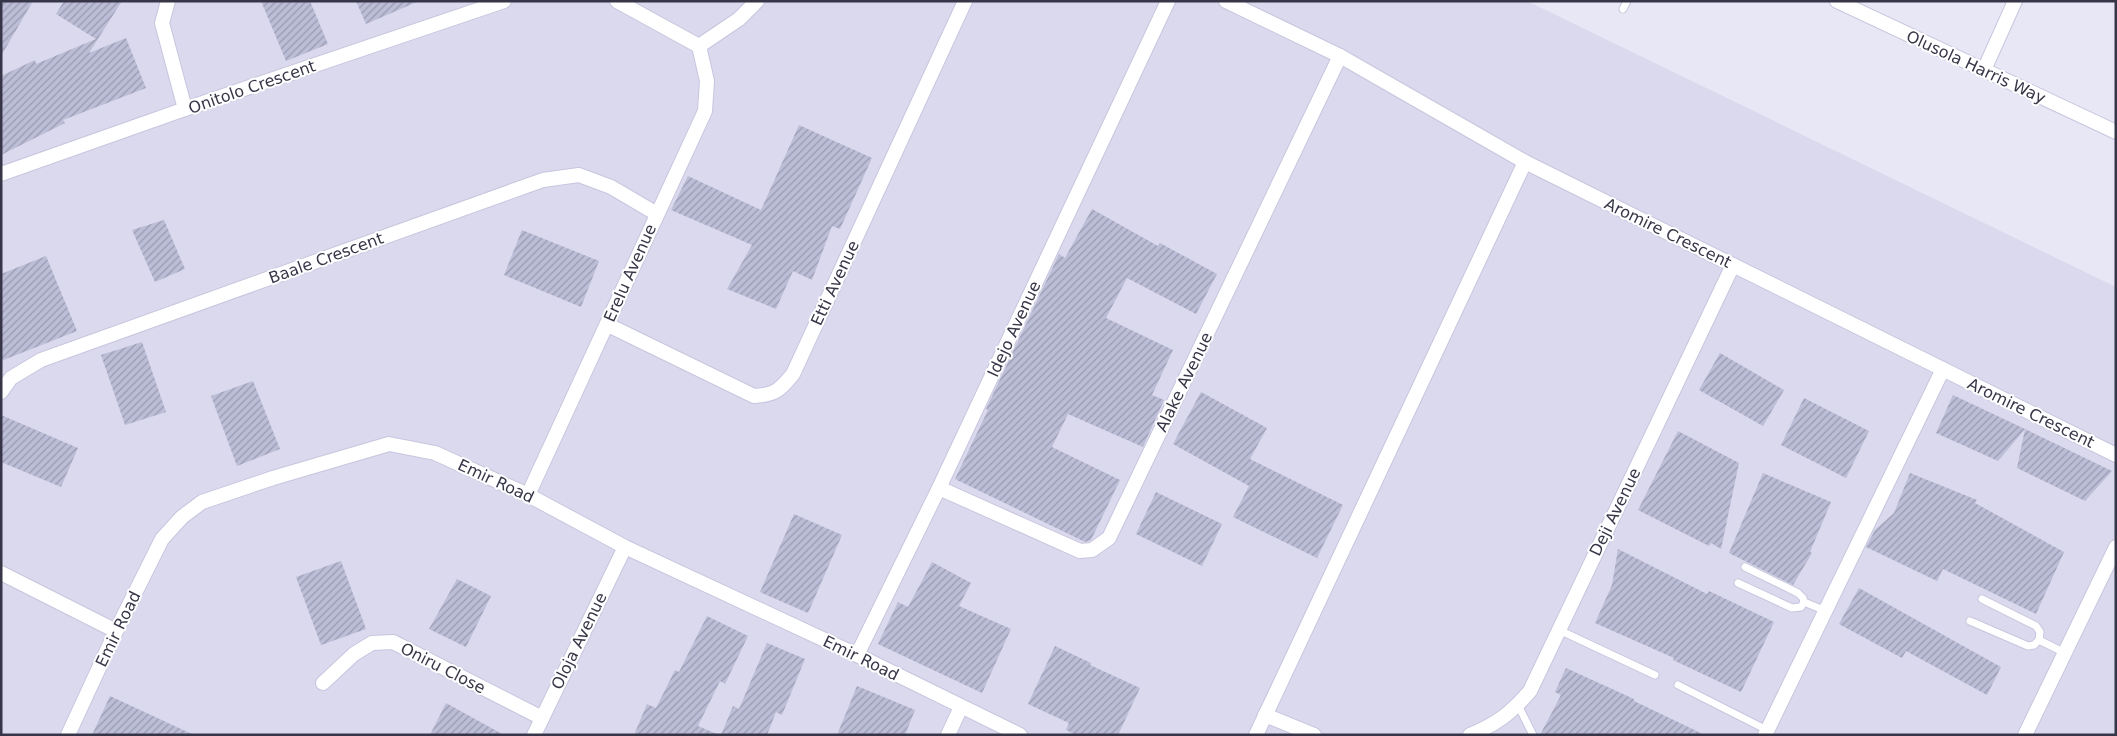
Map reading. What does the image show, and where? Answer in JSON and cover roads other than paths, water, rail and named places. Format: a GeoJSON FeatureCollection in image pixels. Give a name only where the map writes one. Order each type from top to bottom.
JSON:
{"type":"FeatureCollection","features":[{"type":"Feature","properties":{"kind":"street"},"geometry":{"type":"LineString","coordinates":[[168,1],[162,23],[186,109]]}},
{"type":"Feature","properties":{"kind":"street","name":"Onitolo Crescent"},"geometry":{"type":"LineString","coordinates":[[1,174],[504,1]]}},
{"type":"Feature","properties":{"kind":"street"},"geometry":{"type":"LineString","coordinates":[[617,1],[699,46],[739,19],[757,1]]}},
{"type":"Feature","properties":{"kind":"street","name":"Etti Avenue"},"geometry":{"type":"LineString","coordinates":[[608,325],[754,396],[766,395],[780,390],[793,374],[965,1]]}},
{"type":"Feature","properties":{"kind":"street","name":"Idejo Avenue"},"geometry":{"type":"LineString","coordinates":[[857,655],[939,488],[1168,1]]}},
{"type":"Feature","properties":{"kind":"street","name":"Aromire Crescent"},"geometry":{"type":"LineString","coordinates":[[1226,1],[1340,56],[1526,162],[2116,455]]}},
{"type":"Feature","properties":{"kind":"street","name":"Olusola Harris Way"},"geometry":{"type":"LineString","coordinates":[[1837,1],[2116,132]]}},
{"type":"Feature","properties":{"kind":"street"},"geometry":{"type":"LineString","coordinates":[[1984,70],[2015,1]]}},
{"type":"Feature","properties":{"kind":"street","name":"Erelu Avenue"},"geometry":{"type":"LineString","coordinates":[[528,495],[705,111],[707,81],[699,46]]}},
{"type":"Feature","properties":{"kind":"street","name":"Alake Avenue"},"geometry":{"type":"LineString","coordinates":[[939,488],[1080,551],[1092,550],[1109,538],[1340,56]]}},
{"type":"Feature","properties":{"kind":"street"},"geometry":{"type":"LineString","coordinates":[[1256,735],[1526,162]]}},
{"type":"Feature","properties":{"kind":"street","name":"Baale Crescent"},"geometry":{"type":"LineString","coordinates":[[1,392],[11,378],[41,360],[543,180],[580,175],[611,187],[656,214]]}},
{"type":"Feature","properties":{"kind":"street","name":"Deji Avenue"},"geometry":{"type":"LineString","coordinates":[[1470,735],[1488,728],[1511,713],[1530,691],[1733,265]]}},
{"type":"Feature","properties":{"kind":"street"},"geometry":{"type":"LineString","coordinates":[[1766,733],[1943,369]]}},
{"type":"Feature","properties":{"kind":"street","name":"Emir Road"},"geometry":{"type":"LineString","coordinates":[[68,735],[116,631],[162,539],[182,517],[202,502],[273,478],[389,444],[435,453],[528,495],[625,548],[857,655],[1020,735]]}},
{"type":"Feature","properties":{"kind":"street"},"geometry":{"type":"LineString","coordinates":[[2025,735],[2116,547]]}},
{"type":"Feature","properties":{"kind":"street","name":"Oloja Avenue"},"geometry":{"type":"LineString","coordinates":[[534,735],[625,548]]}},
{"type":"Feature","properties":{"kind":"street"},"geometry":{"type":"LineString","coordinates":[[1,573],[116,631]]}},
{"type":"Feature","properties":{"kind":"street","name":"Oniru Close"},"geometry":{"type":"LineString","coordinates":[[323,683],[354,654],[372,643],[393,642],[542,718]]}},
{"type":"Feature","properties":{"kind":"street"},"geometry":{"type":"LineString","coordinates":[[948,735],[961,707]]}},
{"type":"Feature","properties":{"kind":"street"},"geometry":{"type":"LineString","coordinates":[[1265,715],[1314,735]]}},
{"type":"Feature","properties":{"kind":"lane"},"geometry":{"type":"LineString","coordinates":[[1623,9],[1626,1]]}},
{"type":"Feature","properties":{"kind":"lane"},"geometry":{"type":"LineString","coordinates":[[1745,567],[1798,593],[1804,602],[1826,611]]}},
{"type":"Feature","properties":{"kind":"lane"},"geometry":{"type":"LineString","coordinates":[[1738,583],[1792,608],[1797,609],[1804,602]]}},
{"type":"Feature","properties":{"kind":"lane"},"geometry":{"type":"LineString","coordinates":[[1970,621],[2028,646],[2034,645],[2039,640],[2040,632],[2036,626],[1982,599]]}},
{"type":"Feature","properties":{"kind":"lane"},"geometry":{"type":"LineString","coordinates":[[1559,630],[1655,675]]}},
{"type":"Feature","properties":{"kind":"lane"},"geometry":{"type":"LineString","coordinates":[[2039,640],[2065,652]]}},
{"type":"Feature","properties":{"kind":"lane"},"geometry":{"type":"LineString","coordinates":[[1678,685],[1766,733]]}},
{"type":"Feature","properties":{"kind":"lane"},"geometry":{"type":"LineString","coordinates":[[1518,705],[1533,735]]}}]}
